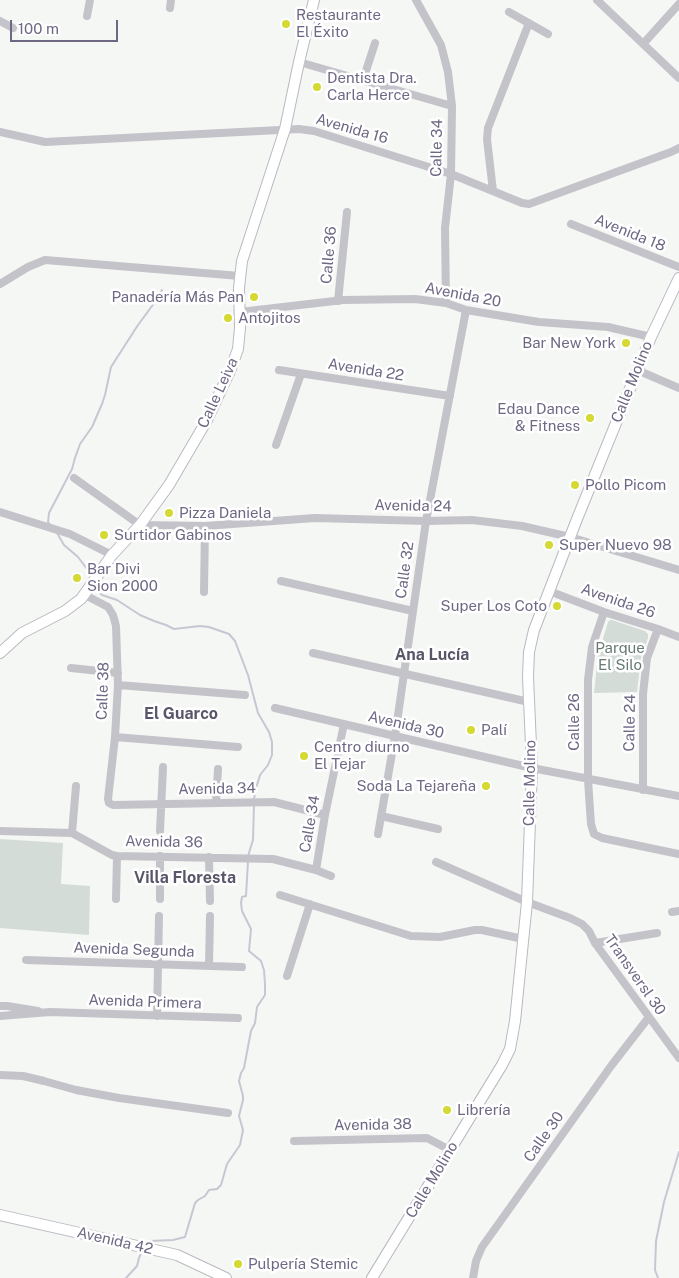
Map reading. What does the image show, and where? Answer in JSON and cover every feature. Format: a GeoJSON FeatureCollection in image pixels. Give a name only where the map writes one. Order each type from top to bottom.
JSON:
{"type":"FeatureCollection","features":[{"type":"Feature","properties":{"kind":"main road","name":"Calle Leiva"},"geometry":{"type":"LineString","coordinates":[[0,652],[22,633],[75,605],[85,595],[112,555],[140,525],[169,485],[207,420],[238,349],[240,328],[239,288],[242,261],[285,129],[314,0]]}},
{"type":"Feature","properties":{"kind":"main road","name":"Calle Molino"},"geometry":{"type":"LineString","coordinates":[[372,1278],[510,1049],[515,1021],[527,902],[532,768],[528,677],[529,652],[534,630],[548,591],[637,370],[679,278]]}},
{"type":"Feature","properties":{"kind":"main road","name":"Avenida 42"},"geometry":{"type":"LineString","coordinates":[[0,1215],[177,1255],[226,1278]]}},
{"type":"Feature","properties":{"kind":"street"},"geometry":{"type":"LineString","coordinates":[[86,16],[90,0]]}},
{"type":"Feature","properties":{"kind":"street","name":"Calle 34"},"geometry":{"type":"LineString","coordinates":[[416,0],[441,45],[448,72],[452,106],[451,174],[445,228],[446,303]]}},
{"type":"Feature","properties":{"kind":"street"},"geometry":{"type":"LineString","coordinates":[[597,0],[679,78]]}},
{"type":"Feature","properties":{"kind":"street"},"geometry":{"type":"LineString","coordinates":[[643,44],[679,3],[673,0]]}},
{"type":"Feature","properties":{"kind":"street"},"geometry":{"type":"LineString","coordinates":[[509,12],[548,34]]}},
{"type":"Feature","properties":{"kind":"street"},"geometry":{"type":"LineString","coordinates":[[0,21],[13,28]]}},
{"type":"Feature","properties":{"kind":"street"},"geometry":{"type":"LineString","coordinates":[[493,191],[487,139],[488,128],[529,23]]}},
{"type":"Feature","properties":{"kind":"street"},"geometry":{"type":"LineString","coordinates":[[363,80],[375,43]]}},
{"type":"Feature","properties":{"kind":"street"},"geometry":{"type":"LineString","coordinates":[[299,62],[452,106]]}},
{"type":"Feature","properties":{"kind":"street","name":"Avenida 16"},"geometry":{"type":"LineString","coordinates":[[0,132],[45,142],[285,129],[314,131],[451,174],[528,204],[679,148]]}},
{"type":"Feature","properties":{"kind":"street","name":"Calle 36"},"geometry":{"type":"LineString","coordinates":[[338,301],[347,212]]}},
{"type":"Feature","properties":{"kind":"street","name":"Avenida 18"},"geometry":{"type":"LineString","coordinates":[[571,224],[679,267]]}},
{"type":"Feature","properties":{"kind":"street"},"geometry":{"type":"LineString","coordinates":[[0,284],[28,266],[45,260],[240,276]]}},
{"type":"Feature","properties":{"kind":"street","name":"Avenida 20"},"geometry":{"type":"LineString","coordinates":[[240,312],[338,301],[415,300],[446,303],[466,310],[539,322],[608,327],[651,337]]}},
{"type":"Feature","properties":{"kind":"street","name":"Calle 32"},"geometry":{"type":"LineString","coordinates":[[378,834],[395,736],[426,521],[466,310]]}},
{"type":"Feature","properties":{"kind":"street","name":"Avenida 22"},"geometry":{"type":"LineString","coordinates":[[279,370],[450,396]]}},
{"type":"Feature","properties":{"kind":"street"},"geometry":{"type":"LineString","coordinates":[[637,370],[679,388]]}},
{"type":"Feature","properties":{"kind":"street"},"geometry":{"type":"LineString","coordinates":[[276,445],[301,374]]}},
{"type":"Feature","properties":{"kind":"street"},"geometry":{"type":"LineString","coordinates":[[74,478],[140,525]]}},
{"type":"Feature","properties":{"kind":"street"},"geometry":{"type":"LineString","coordinates":[[0,512],[70,534],[112,555]]}},
{"type":"Feature","properties":{"kind":"street","name":"Avenida 24"},"geometry":{"type":"LineString","coordinates":[[140,525],[205,526],[315,518],[497,522],[570,537],[679,570]]}},
{"type":"Feature","properties":{"kind":"street"},"geometry":{"type":"LineString","coordinates":[[204,592],[205,526]]}},
{"type":"Feature","properties":{"kind":"street"},"geometry":{"type":"LineString","coordinates":[[281,581],[413,611]]}},
{"type":"Feature","properties":{"kind":"street","name":"Avenida 26"},"geometry":{"type":"LineString","coordinates":[[548,591],[679,638]]}},
{"type":"Feature","properties":{"kind":"street","name":"Calle 38"},"geometry":{"type":"LineString","coordinates":[[85,595],[108,607],[113,614],[117,641],[118,685],[109,803]]}},
{"type":"Feature","properties":{"kind":"street","name":"Calle 26"},"geometry":{"type":"LineString","coordinates":[[604,612],[592,647],[588,680],[588,780],[591,824],[594,834],[602,838],[679,854]]}},
{"type":"Feature","properties":{"kind":"street","name":"Calle 24"},"geometry":{"type":"LineString","coordinates":[[643,790],[643,694],[647,658],[658,629]]}},
{"type":"Feature","properties":{"kind":"street"},"geometry":{"type":"LineString","coordinates":[[313,653],[529,702]]}},
{"type":"Feature","properties":{"kind":"street"},"geometry":{"type":"LineString","coordinates":[[72,668],[118,673]]}},
{"type":"Feature","properties":{"kind":"street"},"geometry":{"type":"LineString","coordinates":[[118,685],[245,695]]}},
{"type":"Feature","properties":{"kind":"street","name":"Avenida 30"},"geometry":{"type":"LineString","coordinates":[[274,708],[532,768],[679,796]]}},
{"type":"Feature","properties":{"kind":"street","name":"Calle 34"},"geometry":{"type":"LineString","coordinates":[[316,870],[325,815],[344,724]]}},
{"type":"Feature","properties":{"kind":"street"},"geometry":{"type":"LineString","coordinates":[[115,737],[238,747]]}},
{"type":"Feature","properties":{"kind":"street"},"geometry":{"type":"LineString","coordinates":[[160,831],[163,767]]}},
{"type":"Feature","properties":{"kind":"street"},"geometry":{"type":"LineString","coordinates":[[216,803],[218,769]]}},
{"type":"Feature","properties":{"kind":"street"},"geometry":{"type":"LineString","coordinates":[[72,833],[76,786]]}},
{"type":"Feature","properties":{"kind":"street","name":"Avenida 34"},"geometry":{"type":"LineString","coordinates":[[109,803],[114,805],[274,802],[325,815]]}},
{"type":"Feature","properties":{"kind":"street"},"geometry":{"type":"LineString","coordinates":[[381,816],[438,829]]}},
{"type":"Feature","properties":{"kind":"street","name":"Avenida 36"},"geometry":{"type":"LineString","coordinates":[[0,831],[72,833],[117,856],[272,858],[331,876]]}},
{"type":"Feature","properties":{"kind":"street"},"geometry":{"type":"LineString","coordinates":[[116,899],[117,856]]}},
{"type":"Feature","properties":{"kind":"street"},"geometry":{"type":"LineString","coordinates":[[160,856],[160,899]]}},
{"type":"Feature","properties":{"kind":"street"},"geometry":{"type":"LineString","coordinates":[[209,857],[210,901]]}},
{"type":"Feature","properties":{"kind":"street"},"geometry":{"type":"LineString","coordinates":[[436,862],[527,902]]}},
{"type":"Feature","properties":{"kind":"street"},"geometry":{"type":"LineString","coordinates":[[280,895],[411,936],[440,938],[482,930],[523,939]]}},
{"type":"Feature","properties":{"kind":"street","name":"Transversl 30"},"geometry":{"type":"LineString","coordinates":[[527,902],[570,918],[582,924],[589,931],[594,943],[679,1058]]}},
{"type":"Feature","properties":{"kind":"street"},"geometry":{"type":"LineString","coordinates":[[287,976],[310,904]]}},
{"type":"Feature","properties":{"kind":"street"},"geometry":{"type":"LineString","coordinates":[[157,1016],[159,916]]}},
{"type":"Feature","properties":{"kind":"street"},"geometry":{"type":"LineString","coordinates":[[209,966],[210,916]]}},
{"type":"Feature","properties":{"kind":"street"},"geometry":{"type":"LineString","coordinates":[[594,943],[657,933]]}},
{"type":"Feature","properties":{"kind":"street","name":"Avenida Segunda"},"geometry":{"type":"LineString","coordinates":[[26,960],[242,967]]}},
{"type":"Feature","properties":{"kind":"street","name":"Avenida Primera"},"geometry":{"type":"LineString","coordinates":[[0,1006],[50,1012],[238,1018]]}},
{"type":"Feature","properties":{"kind":"street","name":"Avenida Primera"},"geometry":{"type":"LineString","coordinates":[[0,1016],[50,1012]]}},
{"type":"Feature","properties":{"kind":"street","name":"Calle 30"},"geometry":{"type":"LineString","coordinates":[[473,1278],[476,1261],[482,1247],[611,1066],[649,1017]]}},
{"type":"Feature","properties":{"kind":"street"},"geometry":{"type":"LineString","coordinates":[[0,1075],[23,1076],[76,1090],[119,1098],[228,1113]]}},
{"type":"Feature","properties":{"kind":"street","name":"Avenida 38"},"geometry":{"type":"LineString","coordinates":[[294,1141],[428,1138],[450,1150]]}},
{"type":"Feature","properties":{"kind":"green space","name":"Parque El Silo"},"geometry":{"type":"Polygon","coordinates":[[[610,620],[645,631],[648,634],[641,658],[637,692],[594,693],[598,655],[610,620]]]}},
{"type":"Feature","properties":{"kind":"green space"},"geometry":{"type":"Polygon","coordinates":[[[0,839],[63,843],[61,884],[90,886],[89,935],[0,928],[0,839]]]}},
{"type":"Feature","properties":{"kind":"waterway"},"geometry":{"type":"LineString","coordinates":[[51,526],[48,522],[49,513],[72,469],[80,444],[92,427],[102,404],[111,367],[162,290]]}},
{"type":"Feature","properties":{"kind":"waterway"},"geometry":{"type":"LineString","coordinates":[[57,533],[64,545],[78,557],[87,569],[91,579]]}},
{"type":"Feature","properties":{"kind":"waterway"},"geometry":{"type":"LineString","coordinates":[[94,588],[102,595],[117,600],[140,615],[174,629],[200,626],[209,627],[229,634],[235,641],[248,675],[258,713],[269,732],[272,742],[272,755],[268,765],[260,775],[254,800]]}},
{"type":"Feature","properties":{"kind":"waterway"},"geometry":{"type":"LineString","coordinates":[[248,856],[253,840],[254,804]]}},
{"type":"Feature","properties":{"kind":"waterway"},"geometry":{"type":"LineString","coordinates":[[145,1244],[150,1241],[173,1240],[185,1237],[195,1203],[205,1196],[209,1190],[217,1189],[221,1185],[227,1164],[240,1145],[243,1130],[239,1116],[243,1096],[239,1081],[244,1068],[251,1031],[255,1023],[257,1007],[265,995],[264,970],[261,961],[249,951],[251,929],[242,911],[242,897],[246,896],[248,861]]}},
{"type":"Feature","properties":{"kind":"waterway"},"geometry":{"type":"LineString","coordinates":[[658,1278],[655,1270],[656,1241],[664,1202],[679,1152]]}},
{"type":"Feature","properties":{"kind":"waterway"},"geometry":{"type":"LineString","coordinates":[[126,1278],[137,1266],[142,1251]]}},
{"type":"Feature","properties":{"kind":"place","name":"Restaurante El Éxito"},"geometry":{"type":"Point","coordinates":[286,24]}},
{"type":"Feature","properties":{"kind":"place","name":"Dentista Dra. Carla Herce"},"geometry":{"type":"Point","coordinates":[317,87]}},
{"type":"Feature","properties":{"kind":"place","name":"Panadería Más Pan"},"geometry":{"type":"Point","coordinates":[254,297]}},
{"type":"Feature","properties":{"kind":"place","name":"Antojitos"},"geometry":{"type":"Point","coordinates":[228,318]}},
{"type":"Feature","properties":{"kind":"place","name":"Bar New York"},"geometry":{"type":"Point","coordinates":[626,343]}},
{"type":"Feature","properties":{"kind":"place","name":"Edau Dance & Fitness"},"geometry":{"type":"Point","coordinates":[590,418]}},
{"type":"Feature","properties":{"kind":"place","name":"Pollo Picom"},"geometry":{"type":"Point","coordinates":[575,485]}},
{"type":"Feature","properties":{"kind":"place","name":"Pizza Daniela"},"geometry":{"type":"Point","coordinates":[169,513]}},
{"type":"Feature","properties":{"kind":"place","name":"Surtidor Gabinos"},"geometry":{"type":"Point","coordinates":[104,535]}},
{"type":"Feature","properties":{"kind":"place","name":"Super Nuevo 98"},"geometry":{"type":"Point","coordinates":[549,545]}},
{"type":"Feature","properties":{"kind":"place","name":"Bar Divi Sion 2000"},"geometry":{"type":"Point","coordinates":[77,578]}},
{"type":"Feature","properties":{"kind":"place","name":"Super Los Coto"},"geometry":{"type":"Point","coordinates":[557,606]}},
{"type":"Feature","properties":{"kind":"place","name":"Palí"},"geometry":{"type":"Point","coordinates":[471,730]}},
{"type":"Feature","properties":{"kind":"place","name":"Centro diurno El Tejar"},"geometry":{"type":"Point","coordinates":[304,756]}},
{"type":"Feature","properties":{"kind":"place","name":"Soda La Tejareña"},"geometry":{"type":"Point","coordinates":[486,786]}},
{"type":"Feature","properties":{"kind":"place","name":"Librería"},"geometry":{"type":"Point","coordinates":[447,1110]}},
{"type":"Feature","properties":{"kind":"place","name":"Pulpería Stemic"},"geometry":{"type":"Point","coordinates":[238,1264]}},
{"type":"Feature","properties":{"kind":"district","name":"Ana Lucía"},"geometry":{"type":"Point","coordinates":[432,655]}},
{"type":"Feature","properties":{"kind":"district","name":"El Guarco"},"geometry":{"type":"Point","coordinates":[181,714]}},
{"type":"Feature","properties":{"kind":"district","name":"Villa Floresta"},"geometry":{"type":"Point","coordinates":[185,878]}}]}
